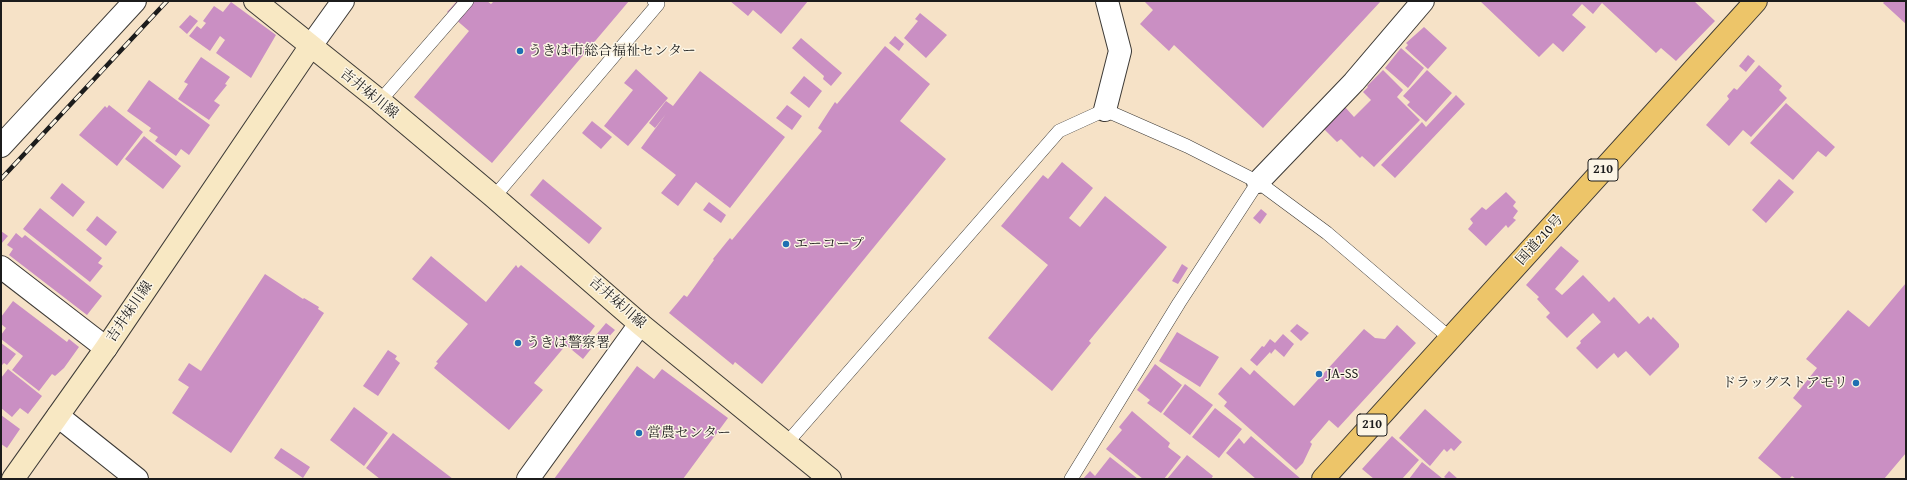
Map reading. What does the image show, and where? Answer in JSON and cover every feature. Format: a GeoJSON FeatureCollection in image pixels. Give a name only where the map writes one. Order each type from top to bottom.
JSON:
{"type":"FeatureCollection","features":[{"type":"Feature","properties":{"kind":"highway","name":"国道210号"},"geometry":{"type":"LineString","coordinates":[[1323,479],[1756,1]]}},
{"type":"Feature","properties":{"kind":"main road"},"geometry":{"type":"LineString","coordinates":[[255,1],[288,26],[310,47]]}},
{"type":"Feature","properties":{"kind":"main road","name":"吉井妹川線"},"geometry":{"type":"LineString","coordinates":[[13,479],[106,348],[310,47],[380,101],[494,197],[640,324],[830,479]]}},
{"type":"Feature","properties":{"kind":"street"},"geometry":{"type":"LineString","coordinates":[[1,146],[135,1]]}},
{"type":"Feature","properties":{"kind":"street"},"geometry":{"type":"LineString","coordinates":[[310,47],[343,1]]}},
{"type":"Feature","properties":{"kind":"street"},"geometry":{"type":"LineString","coordinates":[[1105,110],[1120,51],[1107,1]]}},
{"type":"Feature","properties":{"kind":"street"},"geometry":{"type":"LineString","coordinates":[[1258,182],[1354,82],[1423,1]]}},
{"type":"Feature","properties":{"kind":"street"},"geometry":{"type":"LineString","coordinates":[[1,267],[106,348]]}},
{"type":"Feature","properties":{"kind":"street"},"geometry":{"type":"LineString","coordinates":[[528,479],[640,324]]}},
{"type":"Feature","properties":{"kind":"street"},"geometry":{"type":"LineString","coordinates":[[58,416],[137,479]]}},
{"type":"Feature","properties":{"kind":"lane"},"geometry":{"type":"LineString","coordinates":[[380,101],[467,1]]}},
{"type":"Feature","properties":{"kind":"lane"},"geometry":{"type":"LineString","coordinates":[[494,197],[658,4],[654,1]]}},
{"type":"Feature","properties":{"kind":"lane"},"geometry":{"type":"LineString","coordinates":[[786,444],[1060,131],[1105,110],[1187,146],[1258,182],[1327,233],[1451,339]]}},
{"type":"Feature","properties":{"kind":"lane"},"geometry":{"type":"LineString","coordinates":[[1071,479],[1179,303],[1258,182]]}},
{"type":"Feature","properties":{"kind":"building","name":"うきは市総合福祉センター"},"geometry":{"type":"Polygon","coordinates":[[[457,1],[487,1],[491,4],[494,1],[629,1],[492,163],[414,97],[469,31],[447,12],[457,1]]]}},
{"type":"Feature","properties":{"kind":"building"},"geometry":{"type":"Polygon","coordinates":[[[730,1],[808,1],[781,34],[753,10],[748,16],[730,1]]]}},
{"type":"Feature","properties":{"kind":"building"},"geometry":{"type":"Polygon","coordinates":[[[1144,1],[1381,1],[1263,128],[1174,45],[1169,51],[1140,24],[1153,10],[1144,1]]]}},
{"type":"Feature","properties":{"kind":"building"},"geometry":{"type":"Polygon","coordinates":[[[1480,1],[1694,1],[1715,21],[1676,61],[1661,48],[1656,53],[1602,3],[1593,14],[1582,4],[1572,15],[1586,27],[1563,52],[1553,43],[1539,57],[1480,1]]]}},
{"type":"Feature","properties":{"kind":"building"},"geometry":{"type":"Polygon","coordinates":[[[1885,1],[1906,1],[1906,24],[1883,3],[1885,1]]]}},
{"type":"Feature","properties":{"kind":"building"},"geometry":{"type":"Polygon","coordinates":[[[231,2],[276,35],[251,78],[216,53],[225,40],[220,36],[210,51],[189,36],[197,26],[201,29],[206,23],[203,21],[214,6],[223,12],[231,2]]]}},
{"type":"Feature","properties":{"kind":"building"},"geometry":{"type":"Polygon","coordinates":[[[920,13],[947,35],[926,58],[904,38],[918,21],[915,19],[920,13]]]}},
{"type":"Feature","properties":{"kind":"building"},"geometry":{"type":"Polygon","coordinates":[[[190,15],[198,21],[187,34],[179,27],[190,15]]]}},
{"type":"Feature","properties":{"kind":"building"},"geometry":{"type":"Polygon","coordinates":[[[1424,27],[1447,48],[1428,69],[1405,48],[1408,45],[1406,43],[1424,27]]]}},
{"type":"Feature","properties":{"kind":"building"},"geometry":{"type":"Polygon","coordinates":[[[895,36],[904,44],[899,51],[889,43],[895,36]]]}},
{"type":"Feature","properties":{"kind":"building"},"geometry":{"type":"Polygon","coordinates":[[[801,38],[842,73],[831,86],[823,79],[824,76],[792,48],[801,38]]]}},
{"type":"Feature","properties":{"kind":"building"},"geometry":{"type":"Polygon","coordinates":[[[885,46],[930,84],[900,121],[946,159],[762,384],[735,362],[733,365],[669,313],[684,295],[687,297],[714,260],[713,259],[730,238],[732,240],[822,131],[818,128],[835,102],[837,104],[885,46]]]}},
{"type":"Feature","properties":{"kind":"building"},"geometry":{"type":"Polygon","coordinates":[[[1401,48],[1424,68],[1408,88],[1385,68],[1401,48]]]}},
{"type":"Feature","properties":{"kind":"building"},"geometry":{"type":"Polygon","coordinates":[[[1748,55],[1755,61],[1746,72],[1739,66],[1748,55]]]}},
{"type":"Feature","properties":{"kind":"building"},"geometry":{"type":"Polygon","coordinates":[[[201,57],[230,77],[225,84],[227,85],[214,101],[220,105],[209,120],[178,99],[188,84],[184,82],[201,57]]]}},
{"type":"Feature","properties":{"kind":"building"},"geometry":{"type":"Polygon","coordinates":[[[1759,65],[1782,86],[1779,90],[1787,98],[1751,137],[1743,130],[1729,146],[1706,125],[1729,99],[1727,96],[1734,88],[1737,90],[1759,65]]]}},
{"type":"Feature","properties":{"kind":"building"},"geometry":{"type":"Polygon","coordinates":[[[636,69],[668,98],[628,146],[604,126],[633,90],[624,83],[636,69]]]}},
{"type":"Feature","properties":{"kind":"building"},"geometry":{"type":"Polygon","coordinates":[[[1383,70],[1403,90],[1397,97],[1420,120],[1374,167],[1362,156],[1360,158],[1341,139],[1337,142],[1323,128],[1345,107],[1354,117],[1371,100],[1363,92],[1383,70]]]}},
{"type":"Feature","properties":{"kind":"building"},"geometry":{"type":"Polygon","coordinates":[[[1427,70],[1452,93],[1426,122],[1407,105],[1410,102],[1403,96],[1427,70]]]}},
{"type":"Feature","properties":{"kind":"building"},"geometry":{"type":"Polygon","coordinates":[[[700,71],[785,137],[730,208],[696,182],[678,206],[661,193],[676,175],[641,148],[666,114],[655,128],[649,123],[666,101],[673,106],[700,71]]]}},
{"type":"Feature","properties":{"kind":"building"},"geometry":{"type":"Polygon","coordinates":[[[804,76],[822,91],[809,108],[790,93],[804,76]]]}},
{"type":"Feature","properties":{"kind":"building"},"geometry":{"type":"Polygon","coordinates":[[[149,80],[210,125],[189,155],[181,149],[176,156],[155,141],[158,137],[149,131],[151,128],[127,111],[149,80]]]}},
{"type":"Feature","properties":{"kind":"building"},"geometry":{"type":"Polygon","coordinates":[[[1456,95],[1465,104],[1395,178],[1381,165],[1422,122],[1426,127],[1456,95]]]}},
{"type":"Feature","properties":{"kind":"building"},"geometry":{"type":"Polygon","coordinates":[[[1786,103],[1835,147],[1826,157],[1818,151],[1793,180],[1750,143],[1786,103]]]}},
{"type":"Feature","properties":{"kind":"building"},"geometry":{"type":"Polygon","coordinates":[[[109,105],[143,132],[117,166],[79,135],[105,106],[107,108],[109,105]]]}},
{"type":"Feature","properties":{"kind":"building"},"geometry":{"type":"Polygon","coordinates":[[[787,105],[802,116],[792,130],[776,118],[787,105]]]}},
{"type":"Feature","properties":{"kind":"building"},"geometry":{"type":"Polygon","coordinates":[[[592,121],[612,137],[601,149],[582,133],[592,121]]]}},
{"type":"Feature","properties":{"kind":"building"},"geometry":{"type":"Polygon","coordinates":[[[144,136],[181,166],[163,189],[125,159],[144,136]]]}},
{"type":"Feature","properties":{"kind":"building"},"geometry":{"type":"Polygon","coordinates":[[[1062,162],[1093,188],[1069,218],[1080,227],[1105,196],[1167,247],[1089,341],[1091,343],[1052,391],[988,338],[1048,265],[1001,226],[1043,175],[1048,179],[1062,162]]]}},
{"type":"Feature","properties":{"kind":"building"},"geometry":{"type":"Polygon","coordinates":[[[543,179],[602,228],[589,244],[530,195],[543,179]]]}},
{"type":"Feature","properties":{"kind":"building"},"geometry":{"type":"Polygon","coordinates":[[[1779,179],[1794,192],[1766,223],[1752,210],[1779,179]]]}},
{"type":"Feature","properties":{"kind":"building"},"geometry":{"type":"Polygon","coordinates":[[[62,183],[85,202],[73,217],[50,198],[62,183]]]}},
{"type":"Feature","properties":{"kind":"building"},"geometry":{"type":"Polygon","coordinates":[[[1506,192],[1516,202],[1513,206],[1518,211],[1513,218],[1516,220],[1508,228],[1506,225],[1486,246],[1468,229],[1473,223],[1470,219],[1482,207],[1486,210],[1506,192]]]}},
{"type":"Feature","properties":{"kind":"building"},"geometry":{"type":"Polygon","coordinates":[[[709,202],[726,215],[721,223],[703,210],[709,202]]]}},
{"type":"Feature","properties":{"kind":"building"},"geometry":{"type":"Polygon","coordinates":[[[40,208],[102,258],[98,263],[103,266],[90,282],[23,229],[40,208]]]}},
{"type":"Feature","properties":{"kind":"building"},"geometry":{"type":"Polygon","coordinates":[[[1261,209],[1267,214],[1260,224],[1253,218],[1261,209]]]}},
{"type":"Feature","properties":{"kind":"building"},"geometry":{"type":"Polygon","coordinates":[[[97,216],[117,232],[106,246],[86,230],[97,216]]]}},
{"type":"Feature","properties":{"kind":"building"},"geometry":{"type":"Polygon","coordinates":[[[1,231],[8,236],[1,244],[1,231]]]}},
{"type":"Feature","properties":{"kind":"building"},"geometry":{"type":"Polygon","coordinates":[[[16,233],[22,238],[25,235],[102,296],[87,315],[9,255],[13,249],[7,245],[16,233]]]}},
{"type":"Feature","properties":{"kind":"building"},"geometry":{"type":"Polygon","coordinates":[[[1561,246],[1579,261],[1555,289],[1562,295],[1583,275],[1609,302],[1614,297],[1639,324],[1648,316],[1651,320],[1653,317],[1679,344],[1679,347],[1650,376],[1626,351],[1618,358],[1614,353],[1597,369],[1576,348],[1581,343],[1580,341],[1601,322],[1593,313],[1567,338],[1546,317],[1550,313],[1537,299],[1539,297],[1526,285],[1561,246]]]}},
{"type":"Feature","properties":{"kind":"building","name":"うきは警察署"},"geometry":{"type":"Polygon","coordinates":[[[431,256],[486,302],[516,265],[518,268],[521,265],[595,326],[583,342],[591,349],[583,359],[566,345],[534,383],[543,390],[509,430],[434,368],[438,363],[436,362],[468,324],[412,279],[431,256]]]}},
{"type":"Feature","properties":{"kind":"building"},"geometry":{"type":"Polygon","coordinates":[[[1182,264],[1188,268],[1178,284],[1172,281],[1182,264]]]}},
{"type":"Feature","properties":{"kind":"building"},"geometry":{"type":"Polygon","coordinates":[[[265,274],[303,299],[304,298],[319,307],[318,309],[324,313],[231,453],[172,413],[189,387],[178,380],[189,363],[201,371],[265,274]]]}},
{"type":"Feature","properties":{"kind":"building","name":"ドラッグストアモリ"},"geometry":{"type":"Polygon","coordinates":[[[1906,283],[1906,453],[1884,479],[1796,479],[1792,476],[1789,479],[1783,479],[1758,458],[1802,406],[1793,398],[1817,368],[1806,359],[1848,310],[1869,327],[1906,283]]]}},
{"type":"Feature","properties":{"kind":"building"},"geometry":{"type":"Polygon","coordinates":[[[13,301],[67,342],[69,339],[79,347],[64,368],[55,376],[52,374],[39,391],[12,370],[23,356],[1,339],[1,335],[6,328],[1,324],[1,317],[13,301]]]}},
{"type":"Feature","properties":{"kind":"building"},"geometry":{"type":"Polygon","coordinates":[[[606,323],[615,330],[604,342],[596,335],[606,323]]]}},
{"type":"Feature","properties":{"kind":"building"},"geometry":{"type":"Polygon","coordinates":[[[1297,324],[1309,333],[1301,341],[1290,331],[1297,324]]]}},
{"type":"Feature","properties":{"kind":"building"},"geometry":{"type":"Polygon","coordinates":[[[1397,325],[1416,343],[1338,428],[1329,420],[1310,442],[1312,444],[1303,463],[1296,470],[1224,406],[1227,402],[1218,394],[1241,367],[1250,375],[1254,370],[1294,406],[1364,329],[1375,338],[1385,339],[1397,325]]]}},
{"type":"Feature","properties":{"kind":"building"},"geometry":{"type":"Polygon","coordinates":[[[1177,332],[1219,357],[1200,387],[1159,361],[1177,332]]]}},
{"type":"Feature","properties":{"kind":"building"},"geometry":{"type":"Polygon","coordinates":[[[1283,334],[1294,344],[1284,357],[1275,349],[1271,354],[1270,352],[1257,366],[1250,360],[1270,339],[1275,343],[1283,334]]]}},
{"type":"Feature","properties":{"kind":"building"},"geometry":{"type":"Polygon","coordinates":[[[1,343],[16,354],[7,365],[4,363],[1,366],[1,343]]]}},
{"type":"Feature","properties":{"kind":"building"},"geometry":{"type":"Polygon","coordinates":[[[388,350],[397,356],[395,359],[400,363],[378,396],[363,386],[388,350]]]}},
{"type":"Feature","properties":{"kind":"building"},"geometry":{"type":"Polygon","coordinates":[[[1155,364],[1182,385],[1161,413],[1147,403],[1150,400],[1137,390],[1155,364]]]}},
{"type":"Feature","properties":{"kind":"building"},"geometry":{"type":"Polygon","coordinates":[[[637,366],[654,379],[662,369],[728,418],[683,479],[554,479],[637,366]]]}},
{"type":"Feature","properties":{"kind":"building"},"geometry":{"type":"Polygon","coordinates":[[[8,369],[42,396],[28,414],[20,408],[12,417],[1,408],[1,378],[8,369]]]}},
{"type":"Feature","properties":{"kind":"building"},"geometry":{"type":"Polygon","coordinates":[[[1185,384],[1213,405],[1190,435],[1163,414],[1185,384]]]}},
{"type":"Feature","properties":{"kind":"building"},"geometry":{"type":"Polygon","coordinates":[[[354,407],[388,433],[364,466],[330,440],[354,407]]]}},
{"type":"Feature","properties":{"kind":"building"},"geometry":{"type":"Polygon","coordinates":[[[1215,408],[1242,429],[1219,458],[1192,437],[1215,408]]]}},
{"type":"Feature","properties":{"kind":"building"},"geometry":{"type":"Polygon","coordinates":[[[1425,409],[1462,442],[1454,451],[1451,448],[1447,452],[1444,449],[1430,466],[1399,438],[1425,409]]]}},
{"type":"Feature","properties":{"kind":"building"},"geometry":{"type":"Polygon","coordinates":[[[1132,411],[1170,443],[1168,447],[1181,457],[1164,479],[1143,479],[1106,449],[1122,430],[1119,427],[1132,411]]]}},
{"type":"Feature","properties":{"kind":"building"},"geometry":{"type":"Polygon","coordinates":[[[1,415],[20,429],[7,448],[1,444],[1,415]]]}},
{"type":"Feature","properties":{"kind":"building"},"geometry":{"type":"Polygon","coordinates":[[[393,433],[453,479],[380,479],[366,468],[393,433]]]}},
{"type":"Feature","properties":{"kind":"building"},"geometry":{"type":"Polygon","coordinates":[[[1251,436],[1301,479],[1256,479],[1226,453],[1239,438],[1244,444],[1251,436]]]}},
{"type":"Feature","properties":{"kind":"building"},"geometry":{"type":"Polygon","coordinates":[[[1392,436],[1419,460],[1402,479],[1374,479],[1362,469],[1392,436]]]}},
{"type":"Feature","properties":{"kind":"building"},"geometry":{"type":"Polygon","coordinates":[[[281,448],[310,467],[303,478],[274,458],[281,448]]]}},
{"type":"Feature","properties":{"kind":"building"},"geometry":{"type":"Polygon","coordinates":[[[1187,455],[1213,476],[1211,479],[1167,479],[1187,455]]]}},
{"type":"Feature","properties":{"kind":"building"},"geometry":{"type":"Polygon","coordinates":[[[1110,457],[1138,479],[1083,479],[1090,471],[1095,476],[1110,457]]]}},
{"type":"Feature","properties":{"kind":"building"},"geometry":{"type":"Polygon","coordinates":[[[1422,462],[1443,479],[1409,479],[1422,462]]]}},
{"type":"Feature","properties":{"kind":"building"},"geometry":{"type":"Polygon","coordinates":[[[1449,471],[1458,479],[1447,479],[1444,477],[1449,471]]]}},
{"type":"Feature","properties":{"kind":"railway"},"geometry":{"type":"LineString","coordinates":[[1,179],[167,1]]}},
{"type":"Feature","properties":{"kind":"place","name":"うきは市総合福祉センター"},"geometry":{"type":"Point","coordinates":[520,51]}},
{"type":"Feature","properties":{"kind":"place","name":"エーコープ"},"geometry":{"type":"Point","coordinates":[786,244]}},
{"type":"Feature","properties":{"kind":"place","name":"うきは警察署"},"geometry":{"type":"Point","coordinates":[518,343]}},
{"type":"Feature","properties":{"kind":"place","name":"JA-SS"},"geometry":{"type":"Point","coordinates":[1319,374]}},
{"type":"Feature","properties":{"kind":"place","name":"ドラッグストアモリ"},"geometry":{"type":"Point","coordinates":[1856,383]}},
{"type":"Feature","properties":{"kind":"place","name":"営農センター"},"geometry":{"type":"Point","coordinates":[639,433]}}]}
